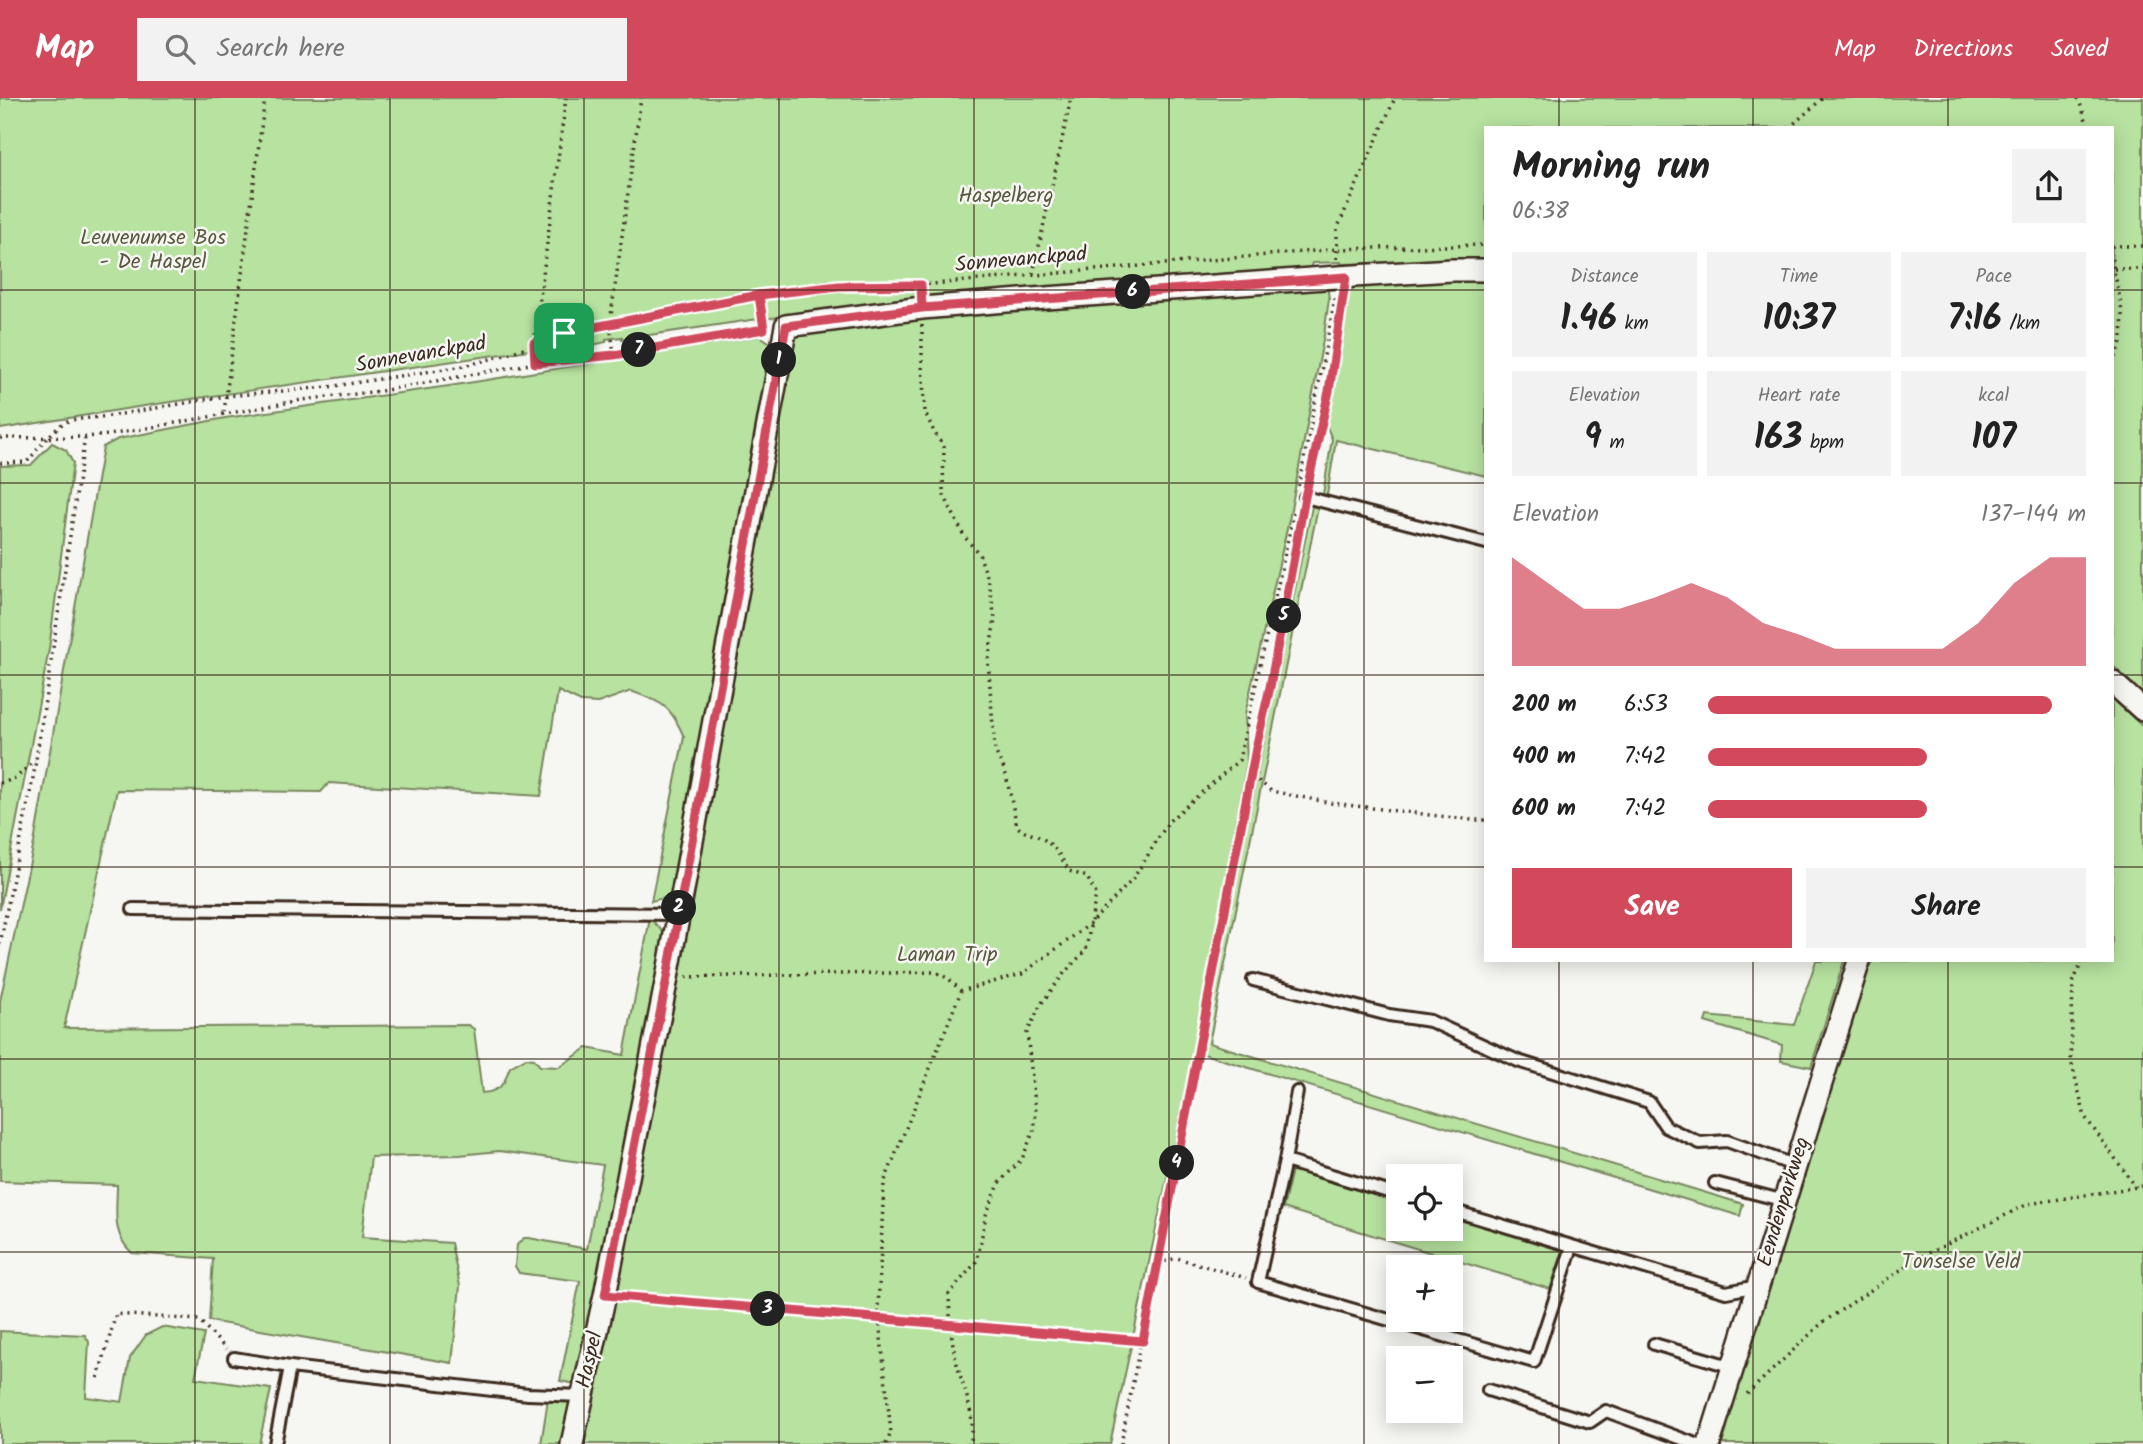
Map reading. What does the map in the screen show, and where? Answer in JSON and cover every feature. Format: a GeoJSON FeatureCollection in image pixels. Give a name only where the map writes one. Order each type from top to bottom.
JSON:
{"type":"FeatureCollection","features":[{"type":"Feature","properties":{"kind":"street"},"geometry":{"type":"LineString","coordinates":[[922,308],[1342,277],[1452,270],[1484,271]]}},
{"type":"Feature","properties":{"kind":"street","name":"Haspel"},"geometry":{"type":"LineString","coordinates":[[572,1444],[605,1295],[667,978],[786,326],[922,308]]}},
{"type":"Feature","properties":{"kind":"street"},"geometry":{"type":"LineString","coordinates":[[2114,684],[2143,710]]}},
{"type":"Feature","properties":{"kind":"street","name":"Eendenparkweg"},"geometry":{"type":"LineString","coordinates":[[1709,1444],[1859,962]]}},
{"type":"Feature","properties":{"kind":"lane"},"geometry":{"type":"LineString","coordinates":[[1300,497],[1484,543]]}},
{"type":"Feature","properties":{"kind":"lane"},"geometry":{"type":"LineString","coordinates":[[133,909],[678,914]]}},
{"type":"Feature","properties":{"kind":"lane"},"geometry":{"type":"LineString","coordinates":[[1253,980],[1345,1005],[1430,1021],[1518,1060],[1648,1102],[1667,1127],[1700,1143],[1727,1141],[1796,1166]]}},
{"type":"Feature","properties":{"kind":"lane"},"geometry":{"type":"LineString","coordinates":[[1297,1093],[1258,1282],[1534,1362],[1572,1247]]}},
{"type":"Feature","properties":{"kind":"lane"},"geometry":{"type":"LineString","coordinates":[[1284,1161],[1386,1191]]}},
{"type":"Feature","properties":{"kind":"lane"},"geometry":{"type":"LineString","coordinates":[[1715,1183],[1785,1201]]}},
{"type":"Feature","properties":{"kind":"lane"},"geometry":{"type":"LineString","coordinates":[[1463,1214],[1726,1292],[1758,1286]]}},
{"type":"Feature","properties":{"kind":"lane"},"geometry":{"type":"LineString","coordinates":[[1654,1344],[1733,1367]]}},
{"type":"Feature","properties":{"kind":"lane"},"geometry":{"type":"LineString","coordinates":[[234,1358],[290,1367],[528,1394],[582,1396]]}},
{"type":"Feature","properties":{"kind":"lane"},"geometry":{"type":"LineString","coordinates":[[275,1444],[290,1367]]}},
{"type":"Feature","properties":{"kind":"lane"},"geometry":{"type":"LineString","coordinates":[[1488,1390],[1590,1422],[1606,1411],[1696,1444]]}},
{"type":"Feature","properties":{"kind":"path"},"geometry":{"type":"LineString","coordinates":[[224,412],[265,98]]}},
{"type":"Feature","properties":{"kind":"path"},"geometry":{"type":"LineString","coordinates":[[535,363],[534,343],[566,98]]}},
{"type":"Feature","properties":{"kind":"path"},"geometry":{"type":"LineString","coordinates":[[614,355],[610,323],[641,98]]}},
{"type":"Feature","properties":{"kind":"path"},"geometry":{"type":"LineString","coordinates":[[1033,274],[1071,98]]}},
{"type":"Feature","properties":{"kind":"path"},"geometry":{"type":"LineString","coordinates":[[1337,249],[1337,229],[1395,98]]}},
{"type":"Feature","properties":{"kind":"path"},"geometry":{"type":"LineString","coordinates":[[1791,126],[1823,98]]}},
{"type":"Feature","properties":{"kind":"path"},"geometry":{"type":"LineString","coordinates":[[2078,98],[2088,126]]}},
{"type":"Feature","properties":{"kind":"path","name":"Sonnevanckpad"},"geometry":{"type":"LineString","coordinates":[[0,463],[27,461],[63,424],[71,420],[226,396],[328,387],[464,366],[502,356],[564,333],[759,295],[839,286],[921,285],[1337,249],[1484,245]]}},
{"type":"Feature","properties":{"kind":"path"},"geometry":{"type":"LineString","coordinates":[[2114,246],[2143,246]]}},
{"type":"Feature","properties":{"kind":"path"},"geometry":{"type":"LineString","coordinates":[[2114,269],[2143,269]]}},
{"type":"Feature","properties":{"kind":"path"},"geometry":{"type":"LineString","coordinates":[[2114,274],[2123,320],[2120,351],[2114,359]]}},
{"type":"Feature","properties":{"kind":"path"},"geometry":{"type":"LineString","coordinates":[[1121,1444],[1270,687],[1300,497],[1342,277]]}},
{"type":"Feature","properties":{"kind":"path"},"geometry":{"type":"LineString","coordinates":[[961,990],[1022,974],[1090,924],[1133,879],[1169,821],[1239,760],[1300,497],[1329,391],[1342,277]]}},
{"type":"Feature","properties":{"kind":"path"},"geometry":{"type":"LineString","coordinates":[[921,285],[921,343],[926,412],[944,447],[943,493],[964,536],[979,554],[989,582],[995,620],[988,661],[995,751],[1005,771],[1017,826],[1023,832],[1040,837],[1050,844],[1069,871],[1087,877],[1096,894],[1086,950],[1041,1004],[1027,1033],[1036,1112],[1034,1130],[1022,1159],[1000,1182],[986,1215],[977,1261],[949,1294],[956,1363],[968,1397],[973,1433],[970,1444]]}},
{"type":"Feature","properties":{"kind":"path","name":"Sonnevanckpad"},"geometry":{"type":"LineString","coordinates":[[0,438],[85,438],[109,435],[224,412],[381,391],[535,363],[614,355],[764,329],[759,295]]}},
{"type":"Feature","properties":{"kind":"path"},"geometry":{"type":"LineString","coordinates":[[0,944],[35,761],[85,438]]}},
{"type":"Feature","properties":{"kind":"path"},"geometry":{"type":"LineString","coordinates":[[0,783],[19,777],[26,766],[35,761]]}},
{"type":"Feature","properties":{"kind":"path"},"geometry":{"type":"LineString","coordinates":[[1253,765],[1259,781],[1271,791],[1331,803],[1484,820]]}},
{"type":"Feature","properties":{"kind":"path"},"geometry":{"type":"LineString","coordinates":[[0,923],[6,915]]}},
{"type":"Feature","properties":{"kind":"path"},"geometry":{"type":"LineString","coordinates":[[2082,962],[2073,983],[2071,1060],[2085,1117],[2136,1187]]}},
{"type":"Feature","properties":{"kind":"path"},"geometry":{"type":"LineString","coordinates":[[667,978],[936,972],[961,990]]}},
{"type":"Feature","properties":{"kind":"path"},"geometry":{"type":"LineString","coordinates":[[886,1444],[891,1433],[879,1318],[884,1183],[961,990]]}},
{"type":"Feature","properties":{"kind":"path"},"geometry":{"type":"LineString","coordinates":[[1744,1396],[1822,1323],[1916,1259],[2028,1204],[2143,1186]]}},
{"type":"Feature","properties":{"kind":"path"},"geometry":{"type":"LineString","coordinates":[[1157,1263],[1177,1258],[1258,1282]]}},
{"type":"Feature","properties":{"kind":"path"},"geometry":{"type":"LineString","coordinates":[[605,1295],[1143,1341]]}},
{"type":"Feature","properties":{"kind":"path"},"geometry":{"type":"LineString","coordinates":[[98,1378],[116,1314],[199,1320],[234,1358]]}},
{"type":"Feature","properties":{"kind":"green space","name":"Leuvenumse Bos - De Haspel"},"geometry":{"type":"Polygon","coordinates":[[[0,98],[2143,98],[2143,694],[2114,667],[2114,126],[1484,126],[1484,261],[1312,263],[1320,274],[886,306],[751,320],[606,339],[606,342],[546,355],[571,344],[0,429],[0,98]]]}},
{"type":"Feature","properties":{"kind":"green space"},"geometry":{"type":"Polygon","coordinates":[[[1484,279],[1484,476],[1336,440],[1327,495],[1323,494],[1332,439],[1326,425],[1349,293],[1356,285],[1371,282],[1484,279]]]}},
{"type":"Feature","properties":{"kind":"green space","name":"Laman Trip"},"geometry":{"type":"Polygon","coordinates":[[[1327,284],[1329,299],[1324,335],[1289,520],[1245,714],[1247,762],[1201,1020],[1110,1444],[581,1444],[678,985],[790,336],[807,329],[1032,306],[1327,284]]]}},
{"type":"Feature","properties":{"kind":"green space"},"geometry":{"type":"Polygon","coordinates":[[[760,336],[772,344],[674,896],[651,901],[684,737],[674,718],[665,706],[631,691],[598,703],[581,702],[558,691],[541,796],[329,783],[321,792],[117,790],[64,1028],[468,1025],[474,1029],[482,1093],[490,1092],[504,1082],[510,1067],[526,1058],[534,1059],[540,1066],[559,1067],[587,1048],[624,1055],[650,918],[666,935],[576,1384],[560,1381],[580,1281],[519,1273],[515,1266],[517,1245],[524,1238],[529,1238],[587,1249],[603,1165],[499,1151],[459,1155],[371,1157],[362,1237],[451,1243],[460,1286],[452,1363],[209,1321],[213,1259],[132,1253],[118,1230],[117,1185],[0,1181],[0,1001],[34,843],[103,447],[118,439],[225,418],[449,386],[760,336]]]}},
{"type":"Feature","properties":{"kind":"green space"},"geometry":{"type":"Polygon","coordinates":[[[52,443],[66,450],[73,463],[49,649],[0,909],[0,466],[31,465],[52,443]]]}},
{"type":"Feature","properties":{"kind":"green space"},"geometry":{"type":"Polygon","coordinates":[[[1312,506],[1318,507],[1209,1043],[1743,1204],[1740,1216],[1200,1053],[1312,506]]]}},
{"type":"Feature","properties":{"kind":"green space","name":"Tonselse Veld"},"geometry":{"type":"Polygon","coordinates":[[[2114,700],[2143,727],[2143,1444],[1722,1444],[1727,1429],[1727,1404],[1865,962],[2114,962],[2114,700]]]}},
{"type":"Feature","properties":{"kind":"green space"},"geometry":{"type":"Polygon","coordinates":[[[1816,962],[1844,962],[1811,1067],[1781,1061],[1782,1045],[1705,1022],[1707,1016],[1794,1025],[1816,962]]]}},
{"type":"Feature","properties":{"kind":"green space"},"geometry":{"type":"Polygon","coordinates":[[[1292,1170],[1386,1198],[1386,1239],[1283,1208],[1292,1170]]]}},
{"type":"Feature","properties":{"kind":"green space"},"geometry":{"type":"Polygon","coordinates":[[[1463,1221],[1563,1251],[1550,1289],[1463,1263],[1463,1255],[1438,1255],[1392,1241],[1463,1241],[1463,1221]]]}},
{"type":"Feature","properties":{"kind":"green space"},"geometry":{"type":"Polygon","coordinates":[[[162,1327],[204,1334],[195,1378],[271,1389],[259,1444],[0,1444],[0,1331],[85,1335],[89,1342],[86,1397],[122,1402],[130,1358],[146,1335],[162,1327]]]}},
{"type":"Feature","properties":{"kind":"green space"},"geometry":{"type":"Polygon","coordinates":[[[549,1393],[573,1397],[564,1444],[541,1444],[549,1393]]]}},
{"type":"Feature","properties":{"kind":"route"},"geometry":{"type":"LineString","coordinates":[[564,333],[534,343],[535,363],[614,355],[764,329],[759,295],[839,286],[921,285],[922,308],[1346,277],[1329,391],[1305,497],[1143,1341],[605,1295],[667,978],[786,326],[922,308],[921,285],[839,286],[759,295],[564,333]]}},
{"type":"Feature","properties":{"kind":"park label","name":"Haspelberg"},"geometry":{"type":"Point","coordinates":[1006,196]}}]}
